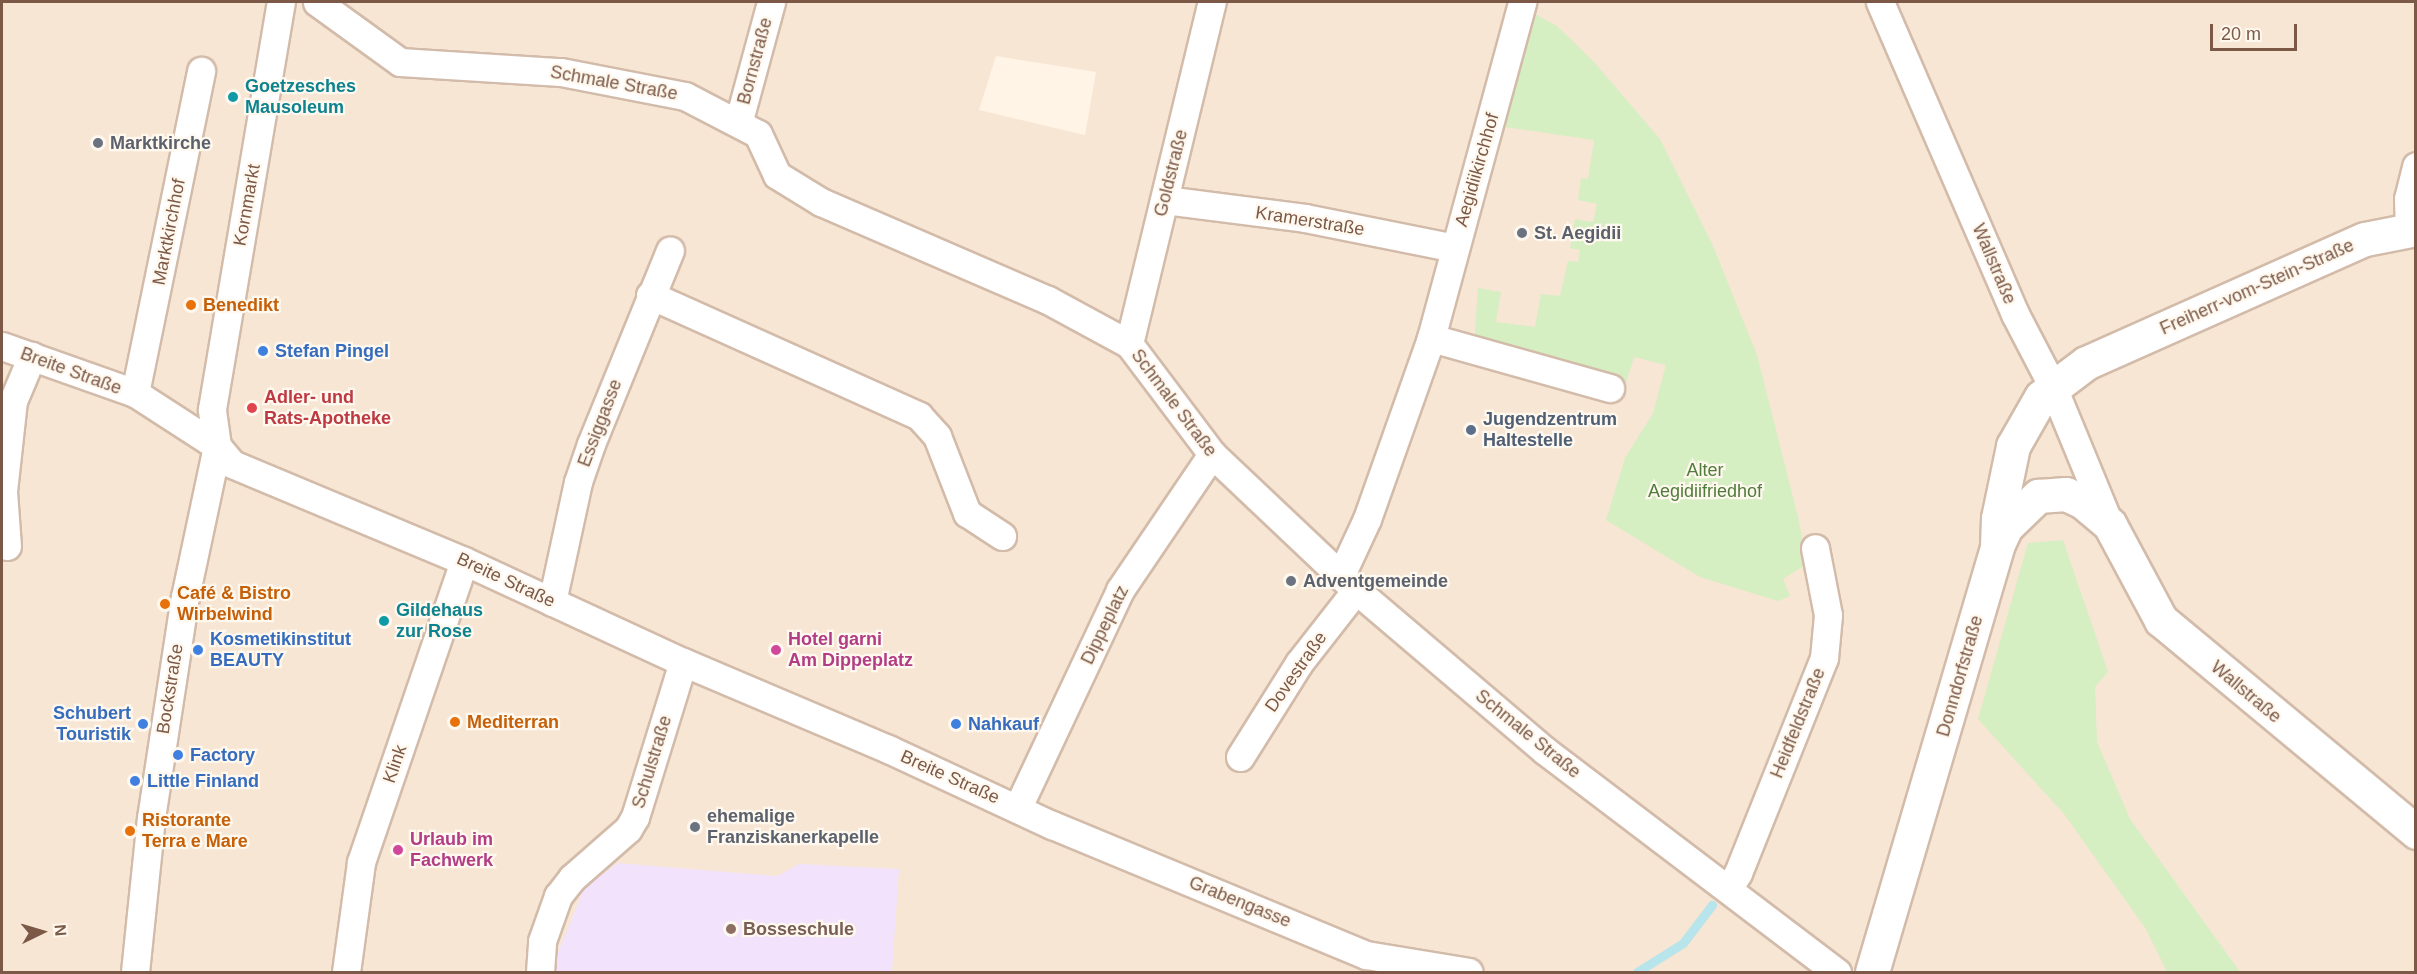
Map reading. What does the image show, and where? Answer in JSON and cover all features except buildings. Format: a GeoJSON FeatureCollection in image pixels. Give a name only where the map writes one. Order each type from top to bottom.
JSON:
{"type":"FeatureCollection","features":[{"type":"Feature","properties":{"kind":"main road","name":"Freiherr-vom-Stein-Straße"},"geometry":{"type":"LineString","coordinates":[[2052,385],[2076,367],[2365,239],[2412,229]]}},
{"type":"Feature","properties":{"kind":"main road","name":"Donndorfstraße"},"geometry":{"type":"LineString","coordinates":[[1872,972],[1997,546],[1998,518],[2013,446],[2031,412],[2052,385]]}},
{"type":"Feature","properties":{"kind":"main road","name":"Wallstraße"},"geometry":{"type":"LineString","coordinates":[[1997,546],[2020,511],[2046,494],[2073,496],[2110,525],[2161,620],[2415,832]]}},
{"type":"Feature","properties":{"kind":"street","name":"Kornmarkt"},"geometry":{"type":"LineString","coordinates":[[212,409],[281,2]]}},
{"type":"Feature","properties":{"kind":"street","name":"Schmale Straße"},"geometry":{"type":"LineString","coordinates":[[316,2],[400,62],[513,68],[605,77],[686,96],[739,120],[758,134],[777,175],[821,202],[1048,300],[1129,344],[1212,454],[1348,582],[1544,750],[1837,972]]}},
{"type":"Feature","properties":{"kind":"street","name":"Bornstraße"},"geometry":{"type":"LineString","coordinates":[[739,120],[771,2]]}},
{"type":"Feature","properties":{"kind":"street","name":"Goldstraße"},"geometry":{"type":"LineString","coordinates":[[1129,344],[1212,2]]}},
{"type":"Feature","properties":{"kind":"street","name":"Aegidiikirchhof"},"geometry":{"type":"LineString","coordinates":[[1348,582],[1367,519],[1431,338],[1522,2]]}},
{"type":"Feature","properties":{"kind":"street","name":"Wallstraße"},"geometry":{"type":"LineString","coordinates":[[1880,2],[2015,314],[2052,385],[2110,525]]}},
{"type":"Feature","properties":{"kind":"street","name":"Marktkirchhof"},"geometry":{"type":"LineString","coordinates":[[135,393],[201,71]]}},
{"type":"Feature","properties":{"kind":"street","name":"Freiherr-vom-Stein-Straße"},"geometry":{"type":"LineString","coordinates":[[2412,229],[2408,199],[2415,166]]}},
{"type":"Feature","properties":{"kind":"street","name":"Kramerstraße"},"geometry":{"type":"LineString","coordinates":[[1165,200],[1305,218],[1455,248]]}},
{"type":"Feature","properties":{"kind":"street","name":"Essiggasse"},"geometry":{"type":"LineString","coordinates":[[552,602],[582,470],[650,295],[670,250]]}},
{"type":"Feature","properties":{"kind":"street"},"geometry":{"type":"LineString","coordinates":[[650,295],[919,416],[937,436],[967,513],[1002,536]]}},
{"type":"Feature","properties":{"kind":"street"},"geometry":{"type":"LineString","coordinates":[[1431,338],[1610,388]]}},
{"type":"Feature","properties":{"kind":"street","name":"Breite Straße"},"geometry":{"type":"LineString","coordinates":[[2,345],[135,393],[217,446],[232,464],[464,561],[683,662],[1018,807]]}},
{"type":"Feature","properties":{"kind":"street"},"geometry":{"type":"LineString","coordinates":[[8,546],[3,491],[13,401],[32,357]]}},
{"type":"Feature","properties":{"kind":"street","name":"Bockstraße"},"geometry":{"type":"LineString","coordinates":[[135,972],[151,818],[184,597],[217,446],[212,409]]}},
{"type":"Feature","properties":{"kind":"street","name":"Dippeplatz"},"geometry":{"type":"LineString","coordinates":[[1018,807],[1120,590],[1212,454]]}},
{"type":"Feature","properties":{"kind":"street","name":"Heidfeldstraße"},"geometry":{"type":"LineString","coordinates":[[1728,889],[1738,873],[1824,657],[1828,609],[1815,548]]}},
{"type":"Feature","properties":{"kind":"street","name":"Klink"},"geometry":{"type":"LineString","coordinates":[[346,972],[361,861],[464,561]]}},
{"type":"Feature","properties":{"kind":"street","name":"Dovestraße"},"geometry":{"type":"LineString","coordinates":[[1240,757],[1348,582]]}},
{"type":"Feature","properties":{"kind":"street","name":"Schulstraße"},"geometry":{"type":"LineString","coordinates":[[540,972],[542,941],[558,896],[572,878],[628,829],[635,817],[683,662]]}},
{"type":"Feature","properties":{"kind":"street","name":"Grabengasse"},"geometry":{"type":"LineString","coordinates":[[1018,807],[1366,955],[1469,972]]}},
{"type":"Feature","properties":{"kind":"shaded area"},"geometry":{"type":"Polygon","coordinates":[[[2,2],[2415,2],[2415,972],[2,972],[2,2]],[[996,56],[979,110],[1085,135],[1096,72],[996,56]]]}},
{"type":"Feature","properties":{"kind":"shaded area","name":"Bosseschule"},"geometry":{"type":"Polygon","coordinates":[[[617,863],[777,876],[799,864],[899,869],[892,972],[550,972],[584,889],[617,863]]]}},
{"type":"Feature","properties":{"kind":"green space","name":"Alter Aegidiifriedhof"},"geometry":{"type":"Polygon","coordinates":[[[1533,13],[1557,26],[1593,61],[1660,139],[1713,246],[1757,355],[1798,517],[1807,564],[1783,579],[1790,596],[1778,601],[1700,577],[1606,520],[1625,458],[1653,413],[1666,365],[1634,357],[1625,386],[1474,346],[1478,288],[1501,292],[1496,322],[1535,327],[1541,294],[1560,296],[1568,261],[1578,262],[1580,250],[1570,248],[1575,219],[1593,222],[1597,204],[1578,200],[1581,178],[1588,179],[1594,140],[1505,127],[1533,13]]]}},
{"type":"Feature","properties":{"kind":"green space"},"geometry":{"type":"Polygon","coordinates":[[[2063,540],[2108,672],[2095,687],[2097,742],[2130,819],[2240,972],[2167,972],[2146,929],[2064,814],[1978,719],[2028,543],[2063,540]]]}},
{"type":"Feature","properties":{"kind":"waterway"},"geometry":{"type":"LineString","coordinates":[[1637,972],[1683,943],[1712,905]]}},
{"type":"Feature","properties":{"kind":"place","name":"Goetzesches Mausoleum"},"geometry":{"type":"Point","coordinates":[233,97]}},
{"type":"Feature","properties":{"kind":"place","name":"Marktkirche"},"geometry":{"type":"Point","coordinates":[98,143]}},
{"type":"Feature","properties":{"kind":"place","name":"St. Aegidii"},"geometry":{"type":"Point","coordinates":[1522,233]}},
{"type":"Feature","properties":{"kind":"place","name":"Benedikt"},"geometry":{"type":"Point","coordinates":[191,305]}},
{"type":"Feature","properties":{"kind":"place","name":"Stefan Pingel"},"geometry":{"type":"Point","coordinates":[263,351]}},
{"type":"Feature","properties":{"kind":"place","name":"Adler- und Rats-Apotheke"},"geometry":{"type":"Point","coordinates":[252,408]}},
{"type":"Feature","properties":{"kind":"place","name":"Jugendzentrum Haltestelle"},"geometry":{"type":"Point","coordinates":[1471,430]}},
{"type":"Feature","properties":{"kind":"place","name":"Adventgemeinde"},"geometry":{"type":"Point","coordinates":[1291,581]}},
{"type":"Feature","properties":{"kind":"place","name":"Café & Bistro Wirbelwind"},"geometry":{"type":"Point","coordinates":[165,604]}},
{"type":"Feature","properties":{"kind":"place","name":"Gildehaus zur Rose"},"geometry":{"type":"Point","coordinates":[384,621]}},
{"type":"Feature","properties":{"kind":"place","name":"Kosmetikinstitut BEAUTY"},"geometry":{"type":"Point","coordinates":[198,650]}},
{"type":"Feature","properties":{"kind":"place","name":"Hotel garni Am Dippeplatz"},"geometry":{"type":"Point","coordinates":[776,650]}},
{"type":"Feature","properties":{"kind":"place","name":"Mediterran"},"geometry":{"type":"Point","coordinates":[455,722]}},
{"type":"Feature","properties":{"kind":"place","name":"Schubert Touristik"},"geometry":{"type":"Point","coordinates":[143,724]}},
{"type":"Feature","properties":{"kind":"place","name":"Nahkauf"},"geometry":{"type":"Point","coordinates":[956,724]}},
{"type":"Feature","properties":{"kind":"place","name":"Factory"},"geometry":{"type":"Point","coordinates":[178,755]}},
{"type":"Feature","properties":{"kind":"place","name":"Little Finland"},"geometry":{"type":"Point","coordinates":[135,781]}},
{"type":"Feature","properties":{"kind":"place","name":"ehemalige Franziskanerkapelle"},"geometry":{"type":"Point","coordinates":[695,827]}},
{"type":"Feature","properties":{"kind":"place","name":"Ristorante Terra e Mare"},"geometry":{"type":"Point","coordinates":[130,831]}},
{"type":"Feature","properties":{"kind":"place","name":"Urlaub im Fachwerk"},"geometry":{"type":"Point","coordinates":[398,850]}},
{"type":"Feature","properties":{"kind":"place","name":"Bosseschule"},"geometry":{"type":"Point","coordinates":[731,929]}}]}
